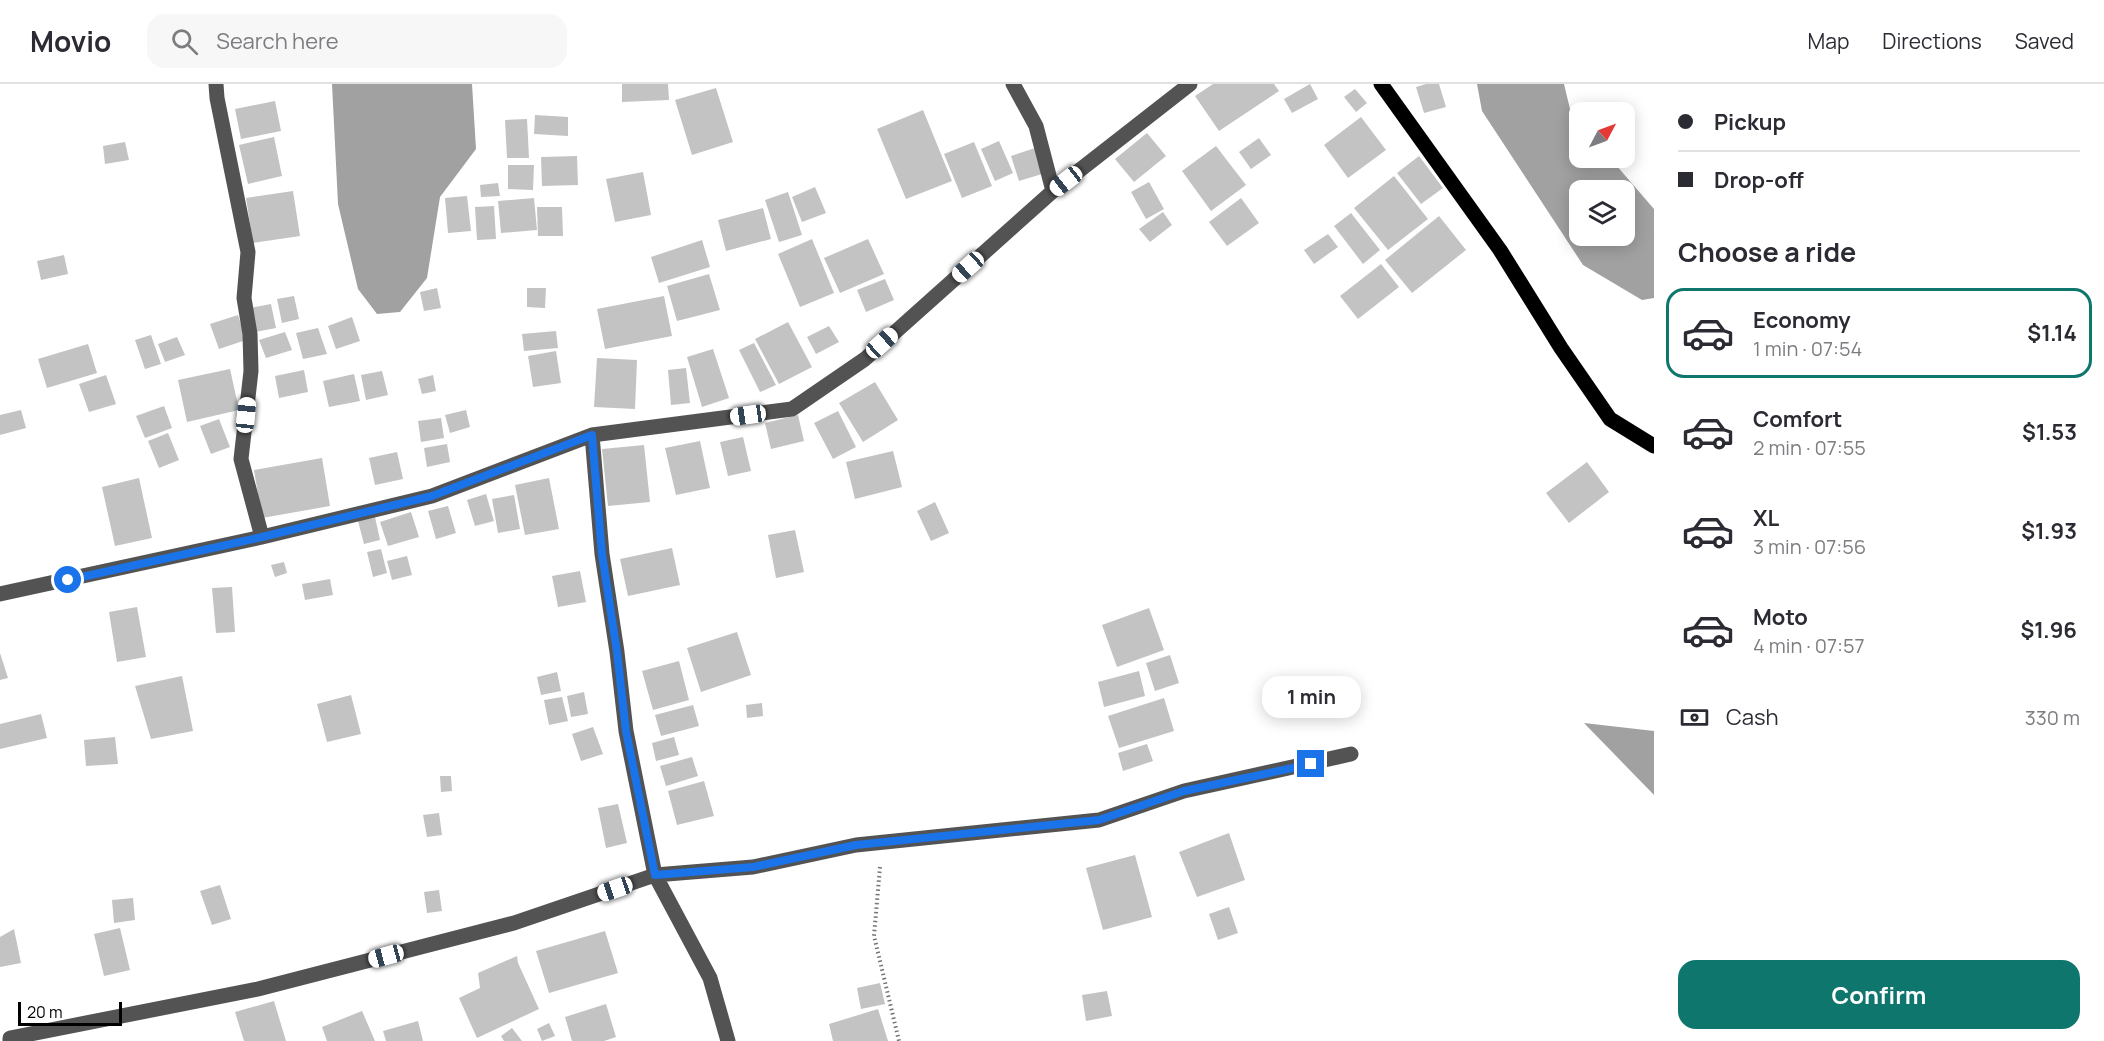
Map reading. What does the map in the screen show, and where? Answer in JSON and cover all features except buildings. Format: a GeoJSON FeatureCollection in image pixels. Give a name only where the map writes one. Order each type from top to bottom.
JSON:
{"type":"FeatureCollection","features":[{"type":"Feature","properties":{"kind":"main road"},"geometry":{"type":"LineString","coordinates":[[1381,84],[1500,250],[1561,348],[1610,419],[1654,446]]}},
{"type":"Feature","properties":{"kind":"street"},"geometry":{"type":"LineString","coordinates":[[216,84],[248,252],[244,298],[250,333],[251,371],[241,459],[262,537]]}},
{"type":"Feature","properties":{"kind":"street"},"geometry":{"type":"LineString","coordinates":[[1013,84],[1036,126],[1053,191]]}},
{"type":"Feature","properties":{"kind":"street"},"geometry":{"type":"LineString","coordinates":[[0,594],[262,537],[432,496],[592,435],[792,409],[865,359],[1053,191],[1190,84]]}},
{"type":"Feature","properties":{"kind":"street"},"geometry":{"type":"LineString","coordinates":[[592,435],[602,554],[626,731],[655,875],[710,978],[728,1041]]}},
{"type":"Feature","properties":{"kind":"street"},"geometry":{"type":"LineString","coordinates":[[10,1041],[10,1038],[258,989],[302,978],[514,923],[655,875],[753,867],[856,845],[1099,820],[1184,791],[1352,754]]}},
{"type":"Feature","properties":{"kind":"path"},"geometry":{"type":"LineString","coordinates":[[882,842],[874,936],[899,1041]]}},
{"type":"Feature","properties":{"kind":"shaded area"},"geometry":{"type":"Polygon","coordinates":[[[332,84],[472,84],[476,149],[440,197],[427,278],[400,312],[377,314],[358,289],[338,204],[332,84]]]}},
{"type":"Feature","properties":{"kind":"shaded area"},"geometry":{"type":"Polygon","coordinates":[[[1477,84],[1564,84],[1569,105],[1569,168],[1619,168],[1629,180],[1569,180],[1569,244],[1482,111],[1477,84]]]}},
{"type":"Feature","properties":{"kind":"shaded area"},"geometry":{"type":"Polygon","coordinates":[[[1635,187],[1654,209],[1654,298],[1642,300],[1583,265],[1571,246],[1635,246],[1635,187]]]}},
{"type":"Feature","properties":{"kind":"shaded area"},"geometry":{"type":"Polygon","coordinates":[[[1584,723],[1654,731],[1654,795],[1584,723]]]}},
{"type":"Feature","properties":{"kind":"route"},"geometry":{"type":"LineString","coordinates":[[68,580],[432,496],[592,435],[602,554],[626,731],[655,875],[753,867],[856,845],[1099,820],[1184,791],[1311,764]]}}]}
